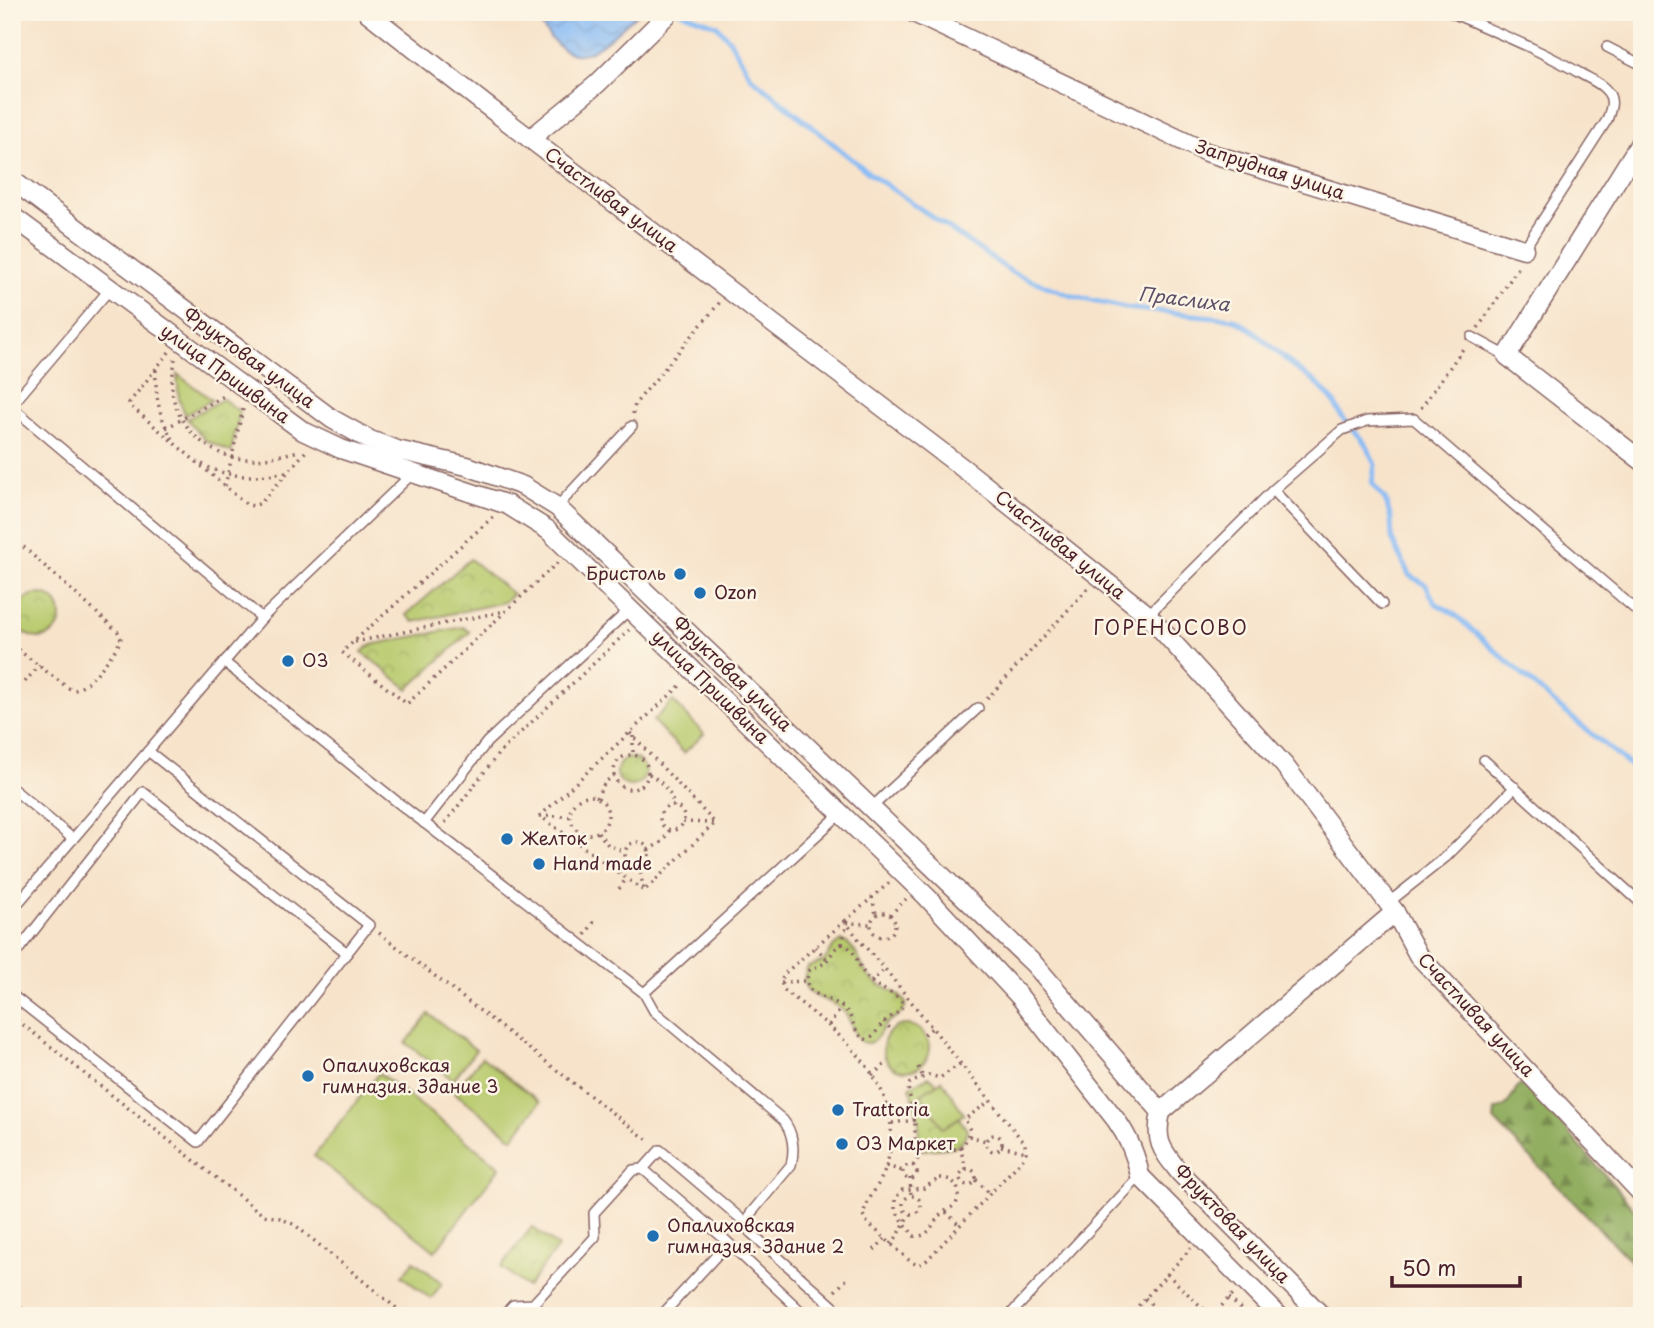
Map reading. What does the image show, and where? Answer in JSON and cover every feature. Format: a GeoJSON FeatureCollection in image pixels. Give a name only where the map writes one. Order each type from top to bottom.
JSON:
{"type":"FeatureCollection","features":[{"type":"Feature","properties":{"kind":"street","name":"Счастливая улица"},"geometry":{"type":"LineString","coordinates":[[367,12],[972,475],[1148,615],[1284,765],[1391,908],[1418,955],[1642,1194]]}},
{"type":"Feature","properties":{"kind":"street"},"geometry":{"type":"LineString","coordinates":[[530,139],[597,84],[670,12]]}},
{"type":"Feature","properties":{"kind":"street","name":"Запрудная улица"},"geometry":{"type":"LineString","coordinates":[[912,12],[1206,152],[1524,249]]}},
{"type":"Feature","properties":{"kind":"street"},"geometry":{"type":"LineString","coordinates":[[1642,140],[1507,356],[1642,461]]}},
{"type":"Feature","properties":{"kind":"street","name":"Фруктовая улица"},"geometry":{"type":"LineString","coordinates":[[12,180],[332,419],[370,440],[397,450],[467,466],[523,486],[558,507],[1034,964],[1161,1112],[1157,1131],[1161,1146],[1180,1173],[1322,1316]]}},
{"type":"Feature","properties":{"kind":"street","name":"улица Пришвина"},"geometry":{"type":"LineString","coordinates":[[12,216],[303,431],[413,474],[508,505],[548,530],[901,872],[1020,998],[1129,1137],[1140,1176]]}},
{"type":"Feature","properties":{"kind":"street"},"geometry":{"type":"LineString","coordinates":[[1161,1112],[1391,908]]}},
{"type":"Feature","properties":{"kind":"street"},"geometry":{"type":"LineString","coordinates":[[1140,1176],[1279,1316]]}},
{"type":"Feature","properties":{"kind":"street"},"geometry":{"type":"LineString","coordinates":[[12,1312],[17,1316]]}},
{"type":"Feature","properties":{"kind":"lane"},"geometry":{"type":"LineString","coordinates":[[1450,12],[1562,62],[1607,90],[1612,100],[1606,120],[1524,249]]}},
{"type":"Feature","properties":{"kind":"lane"},"geometry":{"type":"LineString","coordinates":[[1607,47],[1642,65]]}},
{"type":"Feature","properties":{"kind":"lane"},"geometry":{"type":"LineString","coordinates":[[109,290],[12,406],[261,618]]}},
{"type":"Feature","properties":{"kind":"lane"},"geometry":{"type":"LineString","coordinates":[[1472,337],[1507,356]]}},
{"type":"Feature","properties":{"kind":"lane"},"geometry":{"type":"LineString","coordinates":[[1148,615],[1273,490],[1342,430],[1367,421],[1414,419],[1642,615]]}},
{"type":"Feature","properties":{"kind":"lane"},"geometry":{"type":"LineString","coordinates":[[558,507],[632,426]]}},
{"type":"Feature","properties":{"kind":"lane"},"geometry":{"type":"LineString","coordinates":[[12,910],[261,618],[413,474]]}},
{"type":"Feature","properties":{"kind":"lane"},"geometry":{"type":"LineString","coordinates":[[1273,490],[1382,604]]}},
{"type":"Feature","properties":{"kind":"lane"},"geometry":{"type":"LineString","coordinates":[[424,823],[486,742],[630,609]]}},
{"type":"Feature","properties":{"kind":"lane"},"geometry":{"type":"LineString","coordinates":[[224,662],[424,823],[643,993],[654,1011],[789,1128],[793,1157],[791,1165],[751,1213],[747,1224]]}},
{"type":"Feature","properties":{"kind":"lane"},"geometry":{"type":"LineString","coordinates":[[871,808],[978,708]]}},
{"type":"Feature","properties":{"kind":"lane"},"geometry":{"type":"LineString","coordinates":[[12,995],[198,1142],[369,925],[148,751]]}},
{"type":"Feature","properties":{"kind":"lane"},"geometry":{"type":"LineString","coordinates":[[1484,760],[1642,904]]}},
{"type":"Feature","properties":{"kind":"lane"},"geometry":{"type":"LineString","coordinates":[[1391,908],[1515,787]]}},
{"type":"Feature","properties":{"kind":"lane"},"geometry":{"type":"LineString","coordinates":[[12,788],[73,839]]}},
{"type":"Feature","properties":{"kind":"lane"},"geometry":{"type":"LineString","coordinates":[[12,958],[143,793],[347,953]]}},
{"type":"Feature","properties":{"kind":"lane"},"geometry":{"type":"LineString","coordinates":[[643,993],[840,814]]}},
{"type":"Feature","properties":{"kind":"lane"},"geometry":{"type":"LineString","coordinates":[[643,1170],[660,1150],[747,1224],[750,1232],[844,1316]]}},
{"type":"Feature","properties":{"kind":"lane"},"geometry":{"type":"LineString","coordinates":[[503,1316],[513,1305],[533,1304],[595,1237],[594,1213],[633,1170],[643,1170],[728,1243],[806,1316]]}},
{"type":"Feature","properties":{"kind":"lane"},"geometry":{"type":"LineString","coordinates":[[1009,1316],[1140,1176]]}},
{"type":"Feature","properties":{"kind":"lane"},"geometry":{"type":"LineString","coordinates":[[661,1316],[728,1243]]}},
{"type":"Feature","properties":{"kind":"path"},"geometry":{"type":"LineString","coordinates":[[632,426],[635,404],[730,290]]}},
{"type":"Feature","properties":{"kind":"path"},"geometry":{"type":"LineString","coordinates":[[178,340],[129,403],[246,504],[253,506],[261,503],[317,438]]}},
{"type":"Feature","properties":{"kind":"path"},"geometry":{"type":"LineString","coordinates":[[175,359],[172,388],[176,408],[187,428],[203,442],[224,454],[244,459],[270,458],[299,451]]}},
{"type":"Feature","properties":{"kind":"path"},"geometry":{"type":"LineString","coordinates":[[156,368],[155,388],[160,416],[173,440],[193,459],[217,472],[244,477],[288,472]]}},
{"type":"Feature","properties":{"kind":"path"},"geometry":{"type":"LineString","coordinates":[[166,428],[224,396]]}},
{"type":"Feature","properties":{"kind":"path"},"geometry":{"type":"LineString","coordinates":[[225,486],[243,410]]}},
{"type":"Feature","properties":{"kind":"path"},"geometry":{"type":"LineString","coordinates":[[508,505],[342,652],[407,704],[570,551]]}},
{"type":"Feature","properties":{"kind":"path"},"geometry":{"type":"LineString","coordinates":[[12,539],[118,632],[121,639],[118,648],[84,687],[75,690],[68,688],[12,645]]}},
{"type":"Feature","properties":{"kind":"path"},"geometry":{"type":"LineString","coordinates":[[978,708],[1099,576]]}},
{"type":"Feature","properties":{"kind":"path"},"geometry":{"type":"LineString","coordinates":[[352,643],[507,610]]}},
{"type":"Feature","properties":{"kind":"path"},"geometry":{"type":"LineString","coordinates":[[438,834],[499,753],[629,630]]}},
{"type":"Feature","properties":{"kind":"path"},"geometry":{"type":"LineString","coordinates":[[25,682],[38,665]]}},
{"type":"Feature","properties":{"kind":"path"},"geometry":{"type":"LineString","coordinates":[[540,816],[631,734],[694,672]]}},
{"type":"Feature","properties":{"kind":"path"},"geometry":{"type":"LineString","coordinates":[[631,734],[634,754]]}},
{"type":"Feature","properties":{"kind":"path"},"geometry":{"type":"LineString","coordinates":[[631,734],[715,823]]}},
{"type":"Feature","properties":{"kind":"path"},"geometry":{"type":"LineString","coordinates":[[634,754],[643,758],[649,774],[643,785],[634,789],[625,788],[617,782],[616,762],[624,756],[634,754]]}},
{"type":"Feature","properties":{"kind":"path"},"geometry":{"type":"LineString","coordinates":[[648,850],[662,842],[670,830],[680,827],[683,822],[683,815],[674,807],[667,788],[649,774]]}},
{"type":"Feature","properties":{"kind":"path"},"geometry":{"type":"LineString","coordinates":[[596,798],[605,782],[615,775]]}},
{"type":"Feature","properties":{"kind":"path"},"geometry":{"type":"LineString","coordinates":[[580,798],[596,798],[602,800],[608,809],[608,820],[598,832],[592,835],[581,834],[573,826],[569,816],[572,805],[580,798]]}},
{"type":"Feature","properties":{"kind":"path"},"geometry":{"type":"LineString","coordinates":[[670,830],[662,825],[661,812],[666,807],[674,807]]}},
{"type":"Feature","properties":{"kind":"path"},"geometry":{"type":"LineString","coordinates":[[540,816],[569,816]]}},
{"type":"Feature","properties":{"kind":"path"},"geometry":{"type":"LineString","coordinates":[[540,816],[644,891]]}},
{"type":"Feature","properties":{"kind":"path"},"geometry":{"type":"LineString","coordinates":[[683,822],[715,823]]}},
{"type":"Feature","properties":{"kind":"path"},"geometry":{"type":"LineString","coordinates":[[644,891],[715,823]]}},
{"type":"Feature","properties":{"kind":"path"},"geometry":{"type":"LineString","coordinates":[[598,832],[608,845],[625,852]]}},
{"type":"Feature","properties":{"kind":"path"},"geometry":{"type":"LineString","coordinates":[[631,843],[644,844],[648,850],[645,863],[639,866],[626,860],[625,852],[631,843]]}},
{"type":"Feature","properties":{"kind":"path"},"geometry":{"type":"LineString","coordinates":[[639,866],[644,891]]}},
{"type":"Feature","properties":{"kind":"path"},"geometry":{"type":"LineString","coordinates":[[846,922],[1024,1144],[1026,1152],[1022,1160],[926,1261],[918,1265],[885,1239],[863,1215],[886,1166],[892,1123],[880,1086],[855,1050],[784,990],[781,982],[784,974],[901,872]]}},
{"type":"Feature","properties":{"kind":"path"},"geometry":{"type":"LineString","coordinates":[[619,889],[626,879]]}},
{"type":"Feature","properties":{"kind":"path"},"geometry":{"type":"LineString","coordinates":[[890,915],[909,896]]}},
{"type":"Feature","properties":{"kind":"path"},"geometry":{"type":"LineString","coordinates":[[870,924],[876,914],[872,897]]}},
{"type":"Feature","properties":{"kind":"path"},"geometry":{"type":"LineString","coordinates":[[870,924],[874,933],[882,937],[894,929],[895,924],[890,915],[885,912],[876,914]]}},
{"type":"Feature","properties":{"kind":"path"},"geometry":{"type":"LineString","coordinates":[[846,922],[870,924]]}},
{"type":"Feature","properties":{"kind":"path"},"geometry":{"type":"LineString","coordinates":[[842,944],[852,950],[856,962],[871,982],[901,999],[903,1004],[901,1010],[884,1021],[872,1039],[862,1038],[846,1010],[807,986],[810,970],[828,960],[842,944],[846,922]]}},
{"type":"Feature","properties":{"kind":"path"},"geometry":{"type":"LineString","coordinates":[[369,925],[660,1150]]}},
{"type":"Feature","properties":{"kind":"path"},"geometry":{"type":"LineString","coordinates":[[815,947],[828,960]]}},
{"type":"Feature","properties":{"kind":"path"},"geometry":{"type":"LineString","coordinates":[[871,982],[885,969]]}},
{"type":"Feature","properties":{"kind":"path"},"geometry":{"type":"LineString","coordinates":[[781,982],[807,981]]}},
{"type":"Feature","properties":{"kind":"path"},"geometry":{"type":"LineString","coordinates":[[828,1026],[842,1007]]}},
{"type":"Feature","properties":{"kind":"path"},"geometry":{"type":"LineString","coordinates":[[12,1016],[263,1215],[280,1218],[295,1225],[407,1316]]}},
{"type":"Feature","properties":{"kind":"path"},"geometry":{"type":"LineString","coordinates":[[884,1021],[892,1031]]}},
{"type":"Feature","properties":{"kind":"path"},"geometry":{"type":"LineString","coordinates":[[924,1034],[932,1028]]}},
{"type":"Feature","properties":{"kind":"path"},"geometry":{"type":"LineString","coordinates":[[873,1075],[888,1062]]}},
{"type":"Feature","properties":{"kind":"path"},"geometry":{"type":"LineString","coordinates":[[960,1063],[938,1079],[929,1075],[910,1083],[908,1088],[915,1119],[917,1150],[923,1153],[950,1151],[960,1147],[969,1136],[970,1130],[965,1119],[990,1101]]}},
{"type":"Feature","properties":{"kind":"path"},"geometry":{"type":"LineString","coordinates":[[918,1067],[923,1077]]}},
{"type":"Feature","properties":{"kind":"path"},"geometry":{"type":"LineString","coordinates":[[892,1123],[915,1119]]}},
{"type":"Feature","properties":{"kind":"path"},"geometry":{"type":"LineString","coordinates":[[969,1136],[986,1140],[997,1135],[1001,1146]]}},
{"type":"Feature","properties":{"kind":"path"},"geometry":{"type":"LineString","coordinates":[[986,1140],[991,1151],[1001,1146]]}},
{"type":"Feature","properties":{"kind":"path"},"geometry":{"type":"LineString","coordinates":[[1001,1146],[1026,1152]]}},
{"type":"Feature","properties":{"kind":"path"},"geometry":{"type":"LineString","coordinates":[[960,1147],[966,1169]]}},
{"type":"Feature","properties":{"kind":"path"},"geometry":{"type":"LineString","coordinates":[[903,1171],[909,1165],[913,1166],[923,1153]]}},
{"type":"Feature","properties":{"kind":"path"},"geometry":{"type":"LineString","coordinates":[[886,1166],[903,1171],[906,1177],[910,1178]]}},
{"type":"Feature","properties":{"kind":"path"},"geometry":{"type":"LineString","coordinates":[[910,1178],[916,1174],[913,1166]]}},
{"type":"Feature","properties":{"kind":"path"},"geometry":{"type":"LineString","coordinates":[[966,1169],[975,1172],[976,1180],[989,1193]]}},
{"type":"Feature","properties":{"kind":"path"},"geometry":{"type":"LineString","coordinates":[[962,1182],[961,1175],[966,1169]]}},
{"type":"Feature","properties":{"kind":"path"},"geometry":{"type":"LineString","coordinates":[[910,1178],[911,1195]]}},
{"type":"Feature","properties":{"kind":"path"},"geometry":{"type":"LineString","coordinates":[[945,1178],[957,1186],[959,1193],[956,1204],[945,1211],[922,1237],[911,1234],[895,1210],[895,1199],[902,1191],[911,1188],[924,1188],[945,1178]]}},
{"type":"Feature","properties":{"kind":"path"},"geometry":{"type":"LineString","coordinates":[[962,1182],[969,1185],[976,1180]]}},
{"type":"Feature","properties":{"kind":"path"},"geometry":{"type":"LineString","coordinates":[[957,1186],[962,1182]]}},
{"type":"Feature","properties":{"kind":"path"},"geometry":{"type":"LineString","coordinates":[[918,1196],[922,1206],[920,1211],[909,1214],[903,1206],[906,1197],[918,1196]]}},
{"type":"Feature","properties":{"kind":"path"},"geometry":{"type":"LineString","coordinates":[[945,1211],[960,1225]]}},
{"type":"Feature","properties":{"kind":"path"},"geometry":{"type":"LineString","coordinates":[[891,1244],[909,1214]]}},
{"type":"Feature","properties":{"kind":"path"},"geometry":{"type":"LineString","coordinates":[[1129,1316],[1201,1236]]}},
{"type":"Feature","properties":{"kind":"path"},"geometry":{"type":"LineString","coordinates":[[874,1250],[885,1239]]}},
{"type":"Feature","properties":{"kind":"path"},"geometry":{"type":"LineString","coordinates":[[1167,1274],[1211,1316],[1245,1281]]}},
{"type":"Feature","properties":{"kind":"path"},"geometry":{"type":"LineString","coordinates":[[827,1300],[849,1277]]}},
{"type":"Feature","properties":{"kind":"path"},"geometry":{"type":"LineString","coordinates":[[1145,1298],[1163,1316]]}},
{"type":"Feature","properties":{"kind":"path"},"geometry":{"type":"LineString","coordinates":[[1229,1298],[1248,1316]]}},
{"type":"Feature","properties":{"kind":"green space"},"geometry":{"type":"Polygon","coordinates":[[[177,374],[212,400],[185,415],[179,399],[177,374]]]}},
{"type":"Feature","properties":{"kind":"green space"},"geometry":{"type":"Polygon","coordinates":[[[223,399],[240,412],[231,452],[205,440],[187,419],[223,399]]]}},
{"type":"Feature","properties":{"kind":"green space"},"geometry":{"type":"Polygon","coordinates":[[[470,559],[513,594],[504,602],[414,622],[406,615],[470,559]]]}},
{"type":"Feature","properties":{"kind":"green space"},"geometry":{"type":"Polygon","coordinates":[[[39,594],[55,600],[61,616],[55,632],[39,638],[23,632],[17,616],[23,600],[39,594]]]}},
{"type":"Feature","properties":{"kind":"green space"},"geometry":{"type":"Polygon","coordinates":[[[463,627],[470,632],[408,689],[362,652],[370,645],[463,627]]]}},
{"type":"Feature","properties":{"kind":"green space"},"geometry":{"type":"Polygon","coordinates":[[[673,701],[704,734],[684,753],[653,721],[673,701]]]}},
{"type":"Feature","properties":{"kind":"green space"},"geometry":{"type":"Polygon","coordinates":[[[631,758],[641,762],[645,772],[641,782],[631,786],[621,782],[617,772],[621,762],[631,758]]]}},
{"type":"Feature","properties":{"kind":"green space"},"geometry":{"type":"Polygon","coordinates":[[[842,941],[855,951],[869,976],[899,995],[906,1004],[903,1012],[888,1022],[876,1039],[867,1043],[859,1040],[846,1014],[809,992],[805,986],[804,978],[808,967],[824,961],[834,946],[842,941]]]}},
{"type":"Feature","properties":{"kind":"green space"},"geometry":{"type":"Polygon","coordinates":[[[429,1014],[476,1050],[453,1080],[406,1043],[429,1014]]]}},
{"type":"Feature","properties":{"kind":"green space"},"geometry":{"type":"Polygon","coordinates":[[[906,1025],[922,1032],[929,1048],[922,1064],[906,1071],[890,1064],[883,1048],[890,1032],[906,1025]]]}},
{"type":"Feature","properties":{"kind":"green space"},"geometry":{"type":"Polygon","coordinates":[[[482,1057],[540,1102],[513,1138],[454,1092],[482,1057]]]}},
{"type":"Feature","properties":{"kind":"green space"},"geometry":{"type":"Polygon","coordinates":[[[379,1073],[500,1167],[435,1251],[314,1156],[379,1073]]]}},
{"type":"Feature","properties":{"kind":"green space"},"geometry":{"type":"Polygon","coordinates":[[[929,1077],[937,1083],[921,1094],[943,1128],[959,1118],[967,1130],[956,1146],[923,1150],[918,1145],[919,1123],[910,1088],[929,1077]]]}},
{"type":"Feature","properties":{"kind":"green space"},"geometry":{"type":"Polygon","coordinates":[[[942,1080],[964,1114],[943,1128],[921,1094],[942,1080]]]}},
{"type":"Feature","properties":{"kind":"green space"},"geometry":{"type":"Polygon","coordinates":[[[1520,1084],[1536,1095],[1642,1218],[1642,1273],[1494,1120],[1495,1110],[1508,1103],[1520,1084]]]}},
{"type":"Feature","properties":{"kind":"green space"},"geometry":{"type":"Polygon","coordinates":[[[532,1227],[558,1247],[527,1287],[501,1267],[532,1227]]]}},
{"type":"Feature","properties":{"kind":"green space"},"geometry":{"type":"Polygon","coordinates":[[[414,1261],[442,1283],[431,1299],[402,1276],[414,1261]]]}},
{"type":"Feature","properties":{"kind":"water"},"geometry":{"type":"Polygon","coordinates":[[[533,12],[639,12],[596,48],[584,54],[572,54],[547,34],[533,12]]]}},
{"type":"Feature","properties":{"kind":"waterway","name":"Праслиха"},"geometry":{"type":"LineString","coordinates":[[680,12],[716,25],[729,39],[751,77],[869,173],[1013,273],[1069,295],[1125,308],[1234,319],[1252,330],[1298,370],[1315,381],[1367,446],[1375,465],[1372,484],[1385,499],[1391,519],[1392,539],[1409,575],[1426,585],[1435,603],[1453,613],[1559,707],[1642,775]]}},
{"type":"Feature","properties":{"kind":"place","name":"Бристоль"},"geometry":{"type":"Point","coordinates":[680,574]}},
{"type":"Feature","properties":{"kind":"place","name":"Ozon"},"geometry":{"type":"Point","coordinates":[700,593]}},
{"type":"Feature","properties":{"kind":"place","name":"О3"},"geometry":{"type":"Point","coordinates":[288,661]}},
{"type":"Feature","properties":{"kind":"place","name":"Желток"},"geometry":{"type":"Point","coordinates":[507,839]}},
{"type":"Feature","properties":{"kind":"place","name":"Hand made"},"geometry":{"type":"Point","coordinates":[539,864]}},
{"type":"Feature","properties":{"kind":"place","name":"Опалиховская гимназия. Здание 3"},"geometry":{"type":"Point","coordinates":[308,1076]}},
{"type":"Feature","properties":{"kind":"place","name":"Trattoria"},"geometry":{"type":"Point","coordinates":[838,1110]}},
{"type":"Feature","properties":{"kind":"place","name":"О3 Маркет"},"geometry":{"type":"Point","coordinates":[842,1144]}},
{"type":"Feature","properties":{"kind":"place","name":"Опалиховская гимназия. Здание 2"},"geometry":{"type":"Point","coordinates":[653,1236]}},
{"type":"Feature","properties":{"kind":"district","name":"ГОРЕНОСОВО"},"geometry":{"type":"Point","coordinates":[1171,628]}}]}
